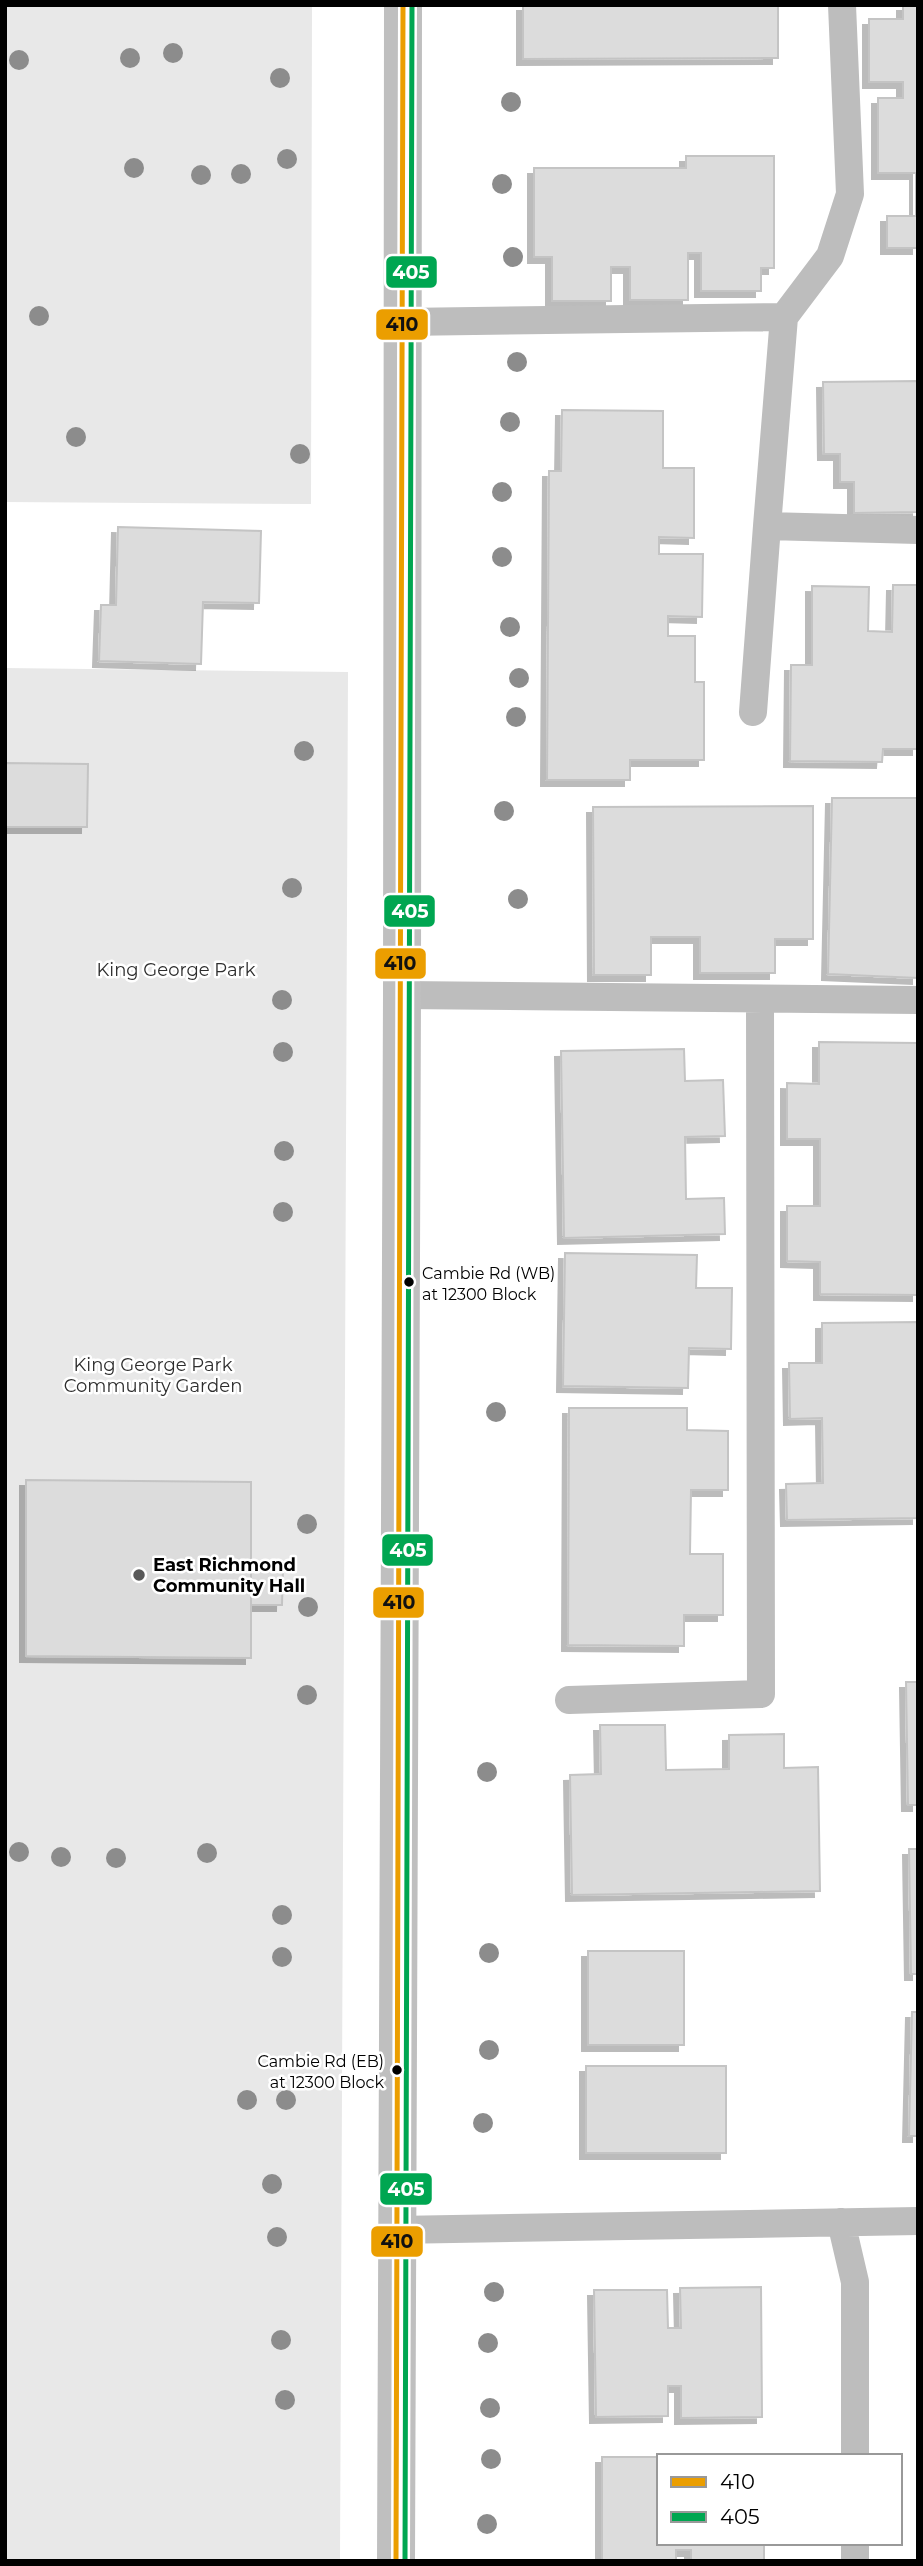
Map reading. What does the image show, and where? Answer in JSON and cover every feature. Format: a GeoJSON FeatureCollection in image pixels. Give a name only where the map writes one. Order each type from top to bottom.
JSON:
{"type":"FeatureCollection","features":[{"type":"Feature","properties":{"kind":"main road"},"geometry":{"type":"LineString","coordinates":[[396,2561],[403,5]]}},
{"type":"Feature","properties":{"kind":"lane"},"geometry":{"type":"LineString","coordinates":[[753,712],[784,317],[830,256],[850,194],[842,5]]}},
{"type":"Feature","properties":{"kind":"lane"},"geometry":{"type":"LineString","coordinates":[[401,322],[784,317]]}},
{"type":"Feature","properties":{"kind":"lane"},"geometry":{"type":"LineString","coordinates":[[767,526],[918,530]]}},
{"type":"Feature","properties":{"kind":"lane"},"geometry":{"type":"LineString","coordinates":[[402,995],[918,1000]]}},
{"type":"Feature","properties":{"kind":"lane"},"geometry":{"type":"LineString","coordinates":[[569,1700],[761,1694],[760,999]]}},
{"type":"Feature","properties":{"kind":"lane"},"geometry":{"type":"LineString","coordinates":[[396,2230],[918,2221]]}},
{"type":"Feature","properties":{"kind":"lane"},"geometry":{"type":"LineString","coordinates":[[841,2222],[855,2282],[855,2454]]}},
{"type":"Feature","properties":{"kind":"green space"},"geometry":{"type":"Polygon","coordinates":[[[5,5],[312,5],[311,504],[5,502],[5,5]]]}},
{"type":"Feature","properties":{"kind":"green space","name":"King George Park"},"geometry":{"type":"Polygon","coordinates":[[[5,668],[348,672],[340,2561],[5,2561],[5,668]]]}},
{"type":"Feature","properties":{"kind":"building"},"geometry":{"type":"Polygon","coordinates":[[[523,5],[778,5],[778,58],[523,59],[523,5]]]}},
{"type":"Feature","properties":{"kind":"building"},"geometry":{"type":"Polygon","coordinates":[[[903,5],[918,5],[918,248],[887,248],[887,216],[916,216],[916,173],[878,173],[878,98],[903,98],[903,82],[869,82],[869,19],[903,19],[903,5]]]}},
{"type":"Feature","properties":{"kind":"building"},"geometry":{"type":"Polygon","coordinates":[[[686,156],[774,156],[774,268],[761,268],[761,291],[701,291],[701,253],[688,253],[688,300],[630,300],[630,267],[611,267],[611,301],[552,301],[552,257],[534,257],[534,168],[686,168],[686,156]]]}},
{"type":"Feature","properties":{"kind":"building"},"geometry":{"type":"Polygon","coordinates":[[[918,381],[918,512],[854,513],[854,482],[840,482],[840,454],[824,454],[823,382],[918,381]]]}},
{"type":"Feature","properties":{"kind":"building"},"geometry":{"type":"Polygon","coordinates":[[[562,410],[663,411],[663,468],[694,468],[694,538],[659,537],[659,554],[703,554],[702,617],[668,616],[668,636],[695,636],[695,682],[704,682],[704,760],[630,760],[630,780],[547,780],[549,471],[561,471],[562,410]]]}},
{"type":"Feature","properties":{"kind":"building"},"geometry":{"type":"Polygon","coordinates":[[[118,527],[261,531],[259,603],[203,602],[201,664],[99,661],[101,605],[116,605],[118,527]]]}},
{"type":"Feature","properties":{"kind":"building"},"geometry":{"type":"Polygon","coordinates":[[[893,585],[918,585],[918,749],[883,749],[882,762],[790,761],[791,665],[812,665],[812,586],[869,587],[868,631],[892,632],[893,585]]]}},
{"type":"Feature","properties":{"kind":"building"},"geometry":{"type":"Polygon","coordinates":[[[5,763],[88,764],[87,827],[5,827],[5,763]]]}},
{"type":"Feature","properties":{"kind":"building"},"geometry":{"type":"Polygon","coordinates":[[[832,798],[918,798],[918,978],[828,974],[832,798]]]}},
{"type":"Feature","properties":{"kind":"building"},"geometry":{"type":"Polygon","coordinates":[[[813,806],[813,939],[775,939],[775,973],[700,973],[700,937],[651,937],[651,975],[594,975],[593,807],[813,806]]]}},
{"type":"Feature","properties":{"kind":"building"},"geometry":{"type":"Polygon","coordinates":[[[819,1042],[918,1043],[918,1295],[820,1294],[820,1262],[787,1261],[787,1206],[820,1206],[820,1139],[787,1139],[787,1083],[819,1084],[819,1042]]]}},
{"type":"Feature","properties":{"kind":"building"},"geometry":{"type":"Polygon","coordinates":[[[684,1049],[685,1081],[723,1080],[725,1136],[685,1137],[686,1199],[724,1198],[725,1234],[564,1238],[561,1051],[684,1049]]]}},
{"type":"Feature","properties":{"kind":"building"},"geometry":{"type":"Polygon","coordinates":[[[565,1253],[697,1255],[696,1288],[732,1288],[731,1349],[689,1348],[688,1388],[563,1386],[565,1253]]]}},
{"type":"Feature","properties":{"kind":"building"},"geometry":{"type":"Polygon","coordinates":[[[918,1322],[918,1518],[787,1520],[786,1484],[823,1483],[822,1418],[790,1419],[789,1363],[822,1363],[822,1323],[918,1322]]]}},
{"type":"Feature","properties":{"kind":"building"},"geometry":{"type":"Polygon","coordinates":[[[569,1408],[687,1408],[687,1430],[728,1431],[728,1490],[691,1490],[690,1554],[723,1554],[723,1615],[684,1615],[684,1646],[568,1645],[569,1408]]]}},
{"type":"Feature","properties":{"kind":"building","name":"East Richmond Community Hall"},"geometry":{"type":"Polygon","coordinates":[[[26,1480],[251,1482],[251,1658],[26,1656],[26,1480]]]}},
{"type":"Feature","properties":{"kind":"building"},"geometry":{"type":"Polygon","coordinates":[[[251,1567],[283,1568],[282,1605],[251,1605],[251,1567]]]}},
{"type":"Feature","properties":{"kind":"building"},"geometry":{"type":"Polygon","coordinates":[[[906,1682],[918,1682],[918,1805],[908,1805],[906,1682]]]}},
{"type":"Feature","properties":{"kind":"building"},"geometry":{"type":"Polygon","coordinates":[[[600,1725],[665,1725],[666,1770],[729,1769],[729,1735],[784,1734],[784,1768],[818,1767],[820,1891],[572,1895],[570,1775],[601,1774],[600,1725]]]}},
{"type":"Feature","properties":{"kind":"building"},"geometry":{"type":"Polygon","coordinates":[[[909,1849],[918,1849],[918,1974],[911,1974],[909,1849]]]}},
{"type":"Feature","properties":{"kind":"building"},"geometry":{"type":"Polygon","coordinates":[[[588,1951],[684,1951],[684,2045],[588,2045],[588,1951]]]}},
{"type":"Feature","properties":{"kind":"building"},"geometry":{"type":"Polygon","coordinates":[[[912,2012],[918,2012],[918,2136],[909,2136],[912,2012]]]}},
{"type":"Feature","properties":{"kind":"building"},"geometry":{"type":"Polygon","coordinates":[[[586,2066],[726,2066],[726,2153],[586,2153],[586,2066]]]}},
{"type":"Feature","properties":{"kind":"building"},"geometry":{"type":"Polygon","coordinates":[[[761,2287],[762,2417],[681,2418],[681,2386],[668,2386],[668,2416],[596,2417],[594,2290],[667,2290],[668,2328],[681,2328],[680,2288],[761,2287]]]}},
{"type":"Feature","properties":{"kind":"building"},"geometry":{"type":"Polygon","coordinates":[[[602,2457],[657,2457],[657,2545],[764,2545],[764,2561],[691,2561],[691,2550],[676,2550],[676,2561],[602,2561],[602,2457]]]}},
{"type":"Feature","properties":{"kind":"transit line","name":"410"},"geometry":{"type":"LineString","coordinates":[[396,2561],[403,5]]}},
{"type":"Feature","properties":{"kind":"transit line","name":"405"},"geometry":{"type":"LineString","coordinates":[[405,2561],[412,5]]}},
{"type":"Feature","properties":{"kind":"place","name":"Cambie Rd (WB) at 12300 Block"},"geometry":{"type":"Point","coordinates":[409,1282]}},
{"type":"Feature","properties":{"kind":"place","name":"East Richmond Community Hall"},"geometry":{"type":"Point","coordinates":[139,1575]}},
{"type":"Feature","properties":{"kind":"place","name":"Cambie Rd (EB) at 12300 Block"},"geometry":{"type":"Point","coordinates":[397,2070]}},
{"type":"Feature","properties":{"kind":"park label","name":"King George Park Community Garden"},"geometry":{"type":"Point","coordinates":[153,1375]}}]}
